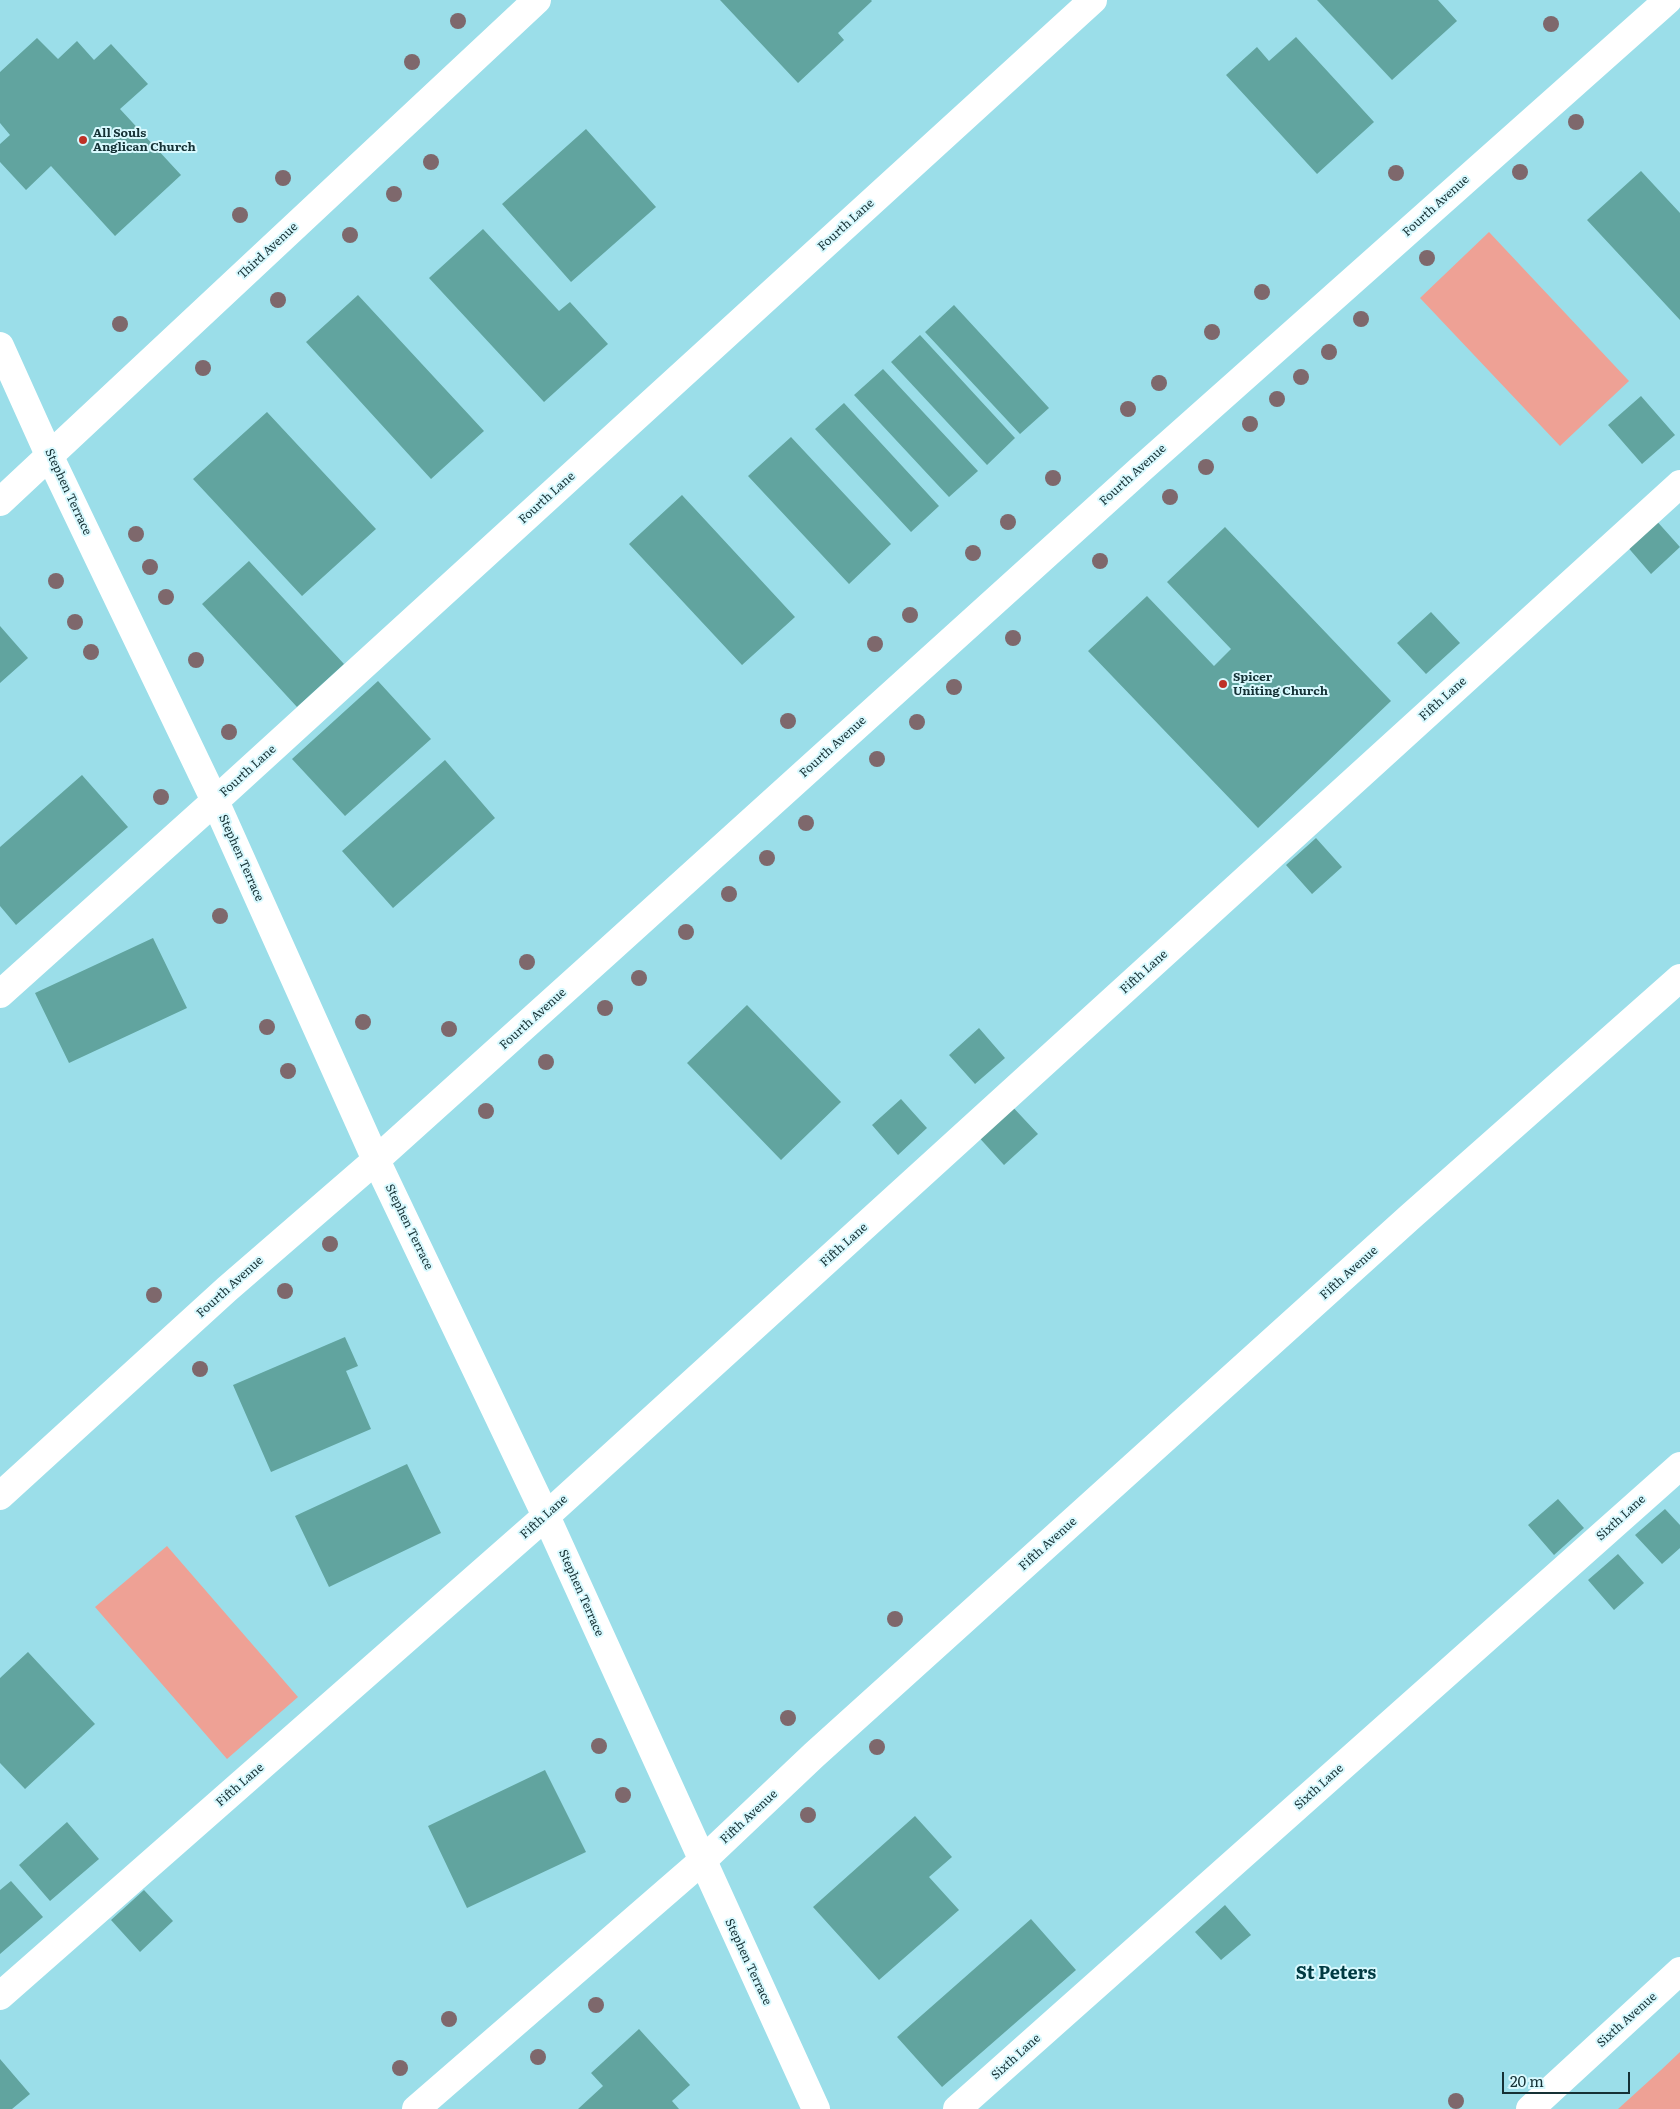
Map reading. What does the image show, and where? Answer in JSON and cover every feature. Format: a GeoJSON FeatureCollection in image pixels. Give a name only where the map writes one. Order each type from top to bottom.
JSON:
{"type":"FeatureCollection","features":[{"type":"Feature","properties":{"kind":"street","name":"Third Avenue"},"geometry":{"type":"LineString","coordinates":[[0,502],[537,0]]}},
{"type":"Feature","properties":{"kind":"street","name":"Fourth Lane"},"geometry":{"type":"LineString","coordinates":[[0,994],[215,801],[1093,0]]}},
{"type":"Feature","properties":{"kind":"street","name":"Fourth Avenue"},"geometry":{"type":"LineString","coordinates":[[0,1496],[227,1289],[376,1160],[1149,461],[1668,0]]}},
{"type":"Feature","properties":{"kind":"street","name":"Stephen Terrace"},"geometry":{"type":"LineString","coordinates":[[0,346],[50,457],[215,801],[376,1160],[546,1516],[816,2109]]}},
{"type":"Feature","properties":{"kind":"street","name":"Fifth Lane"},"geometry":{"type":"LineString","coordinates":[[0,1996],[546,1516],[1680,484]]}},
{"type":"Feature","properties":{"kind":"street","name":"Fifth Avenue"},"geometry":{"type":"LineString","coordinates":[[416,2109],[702,1861],[850,1722],[1410,1217],[1680,978]]}},
{"type":"Feature","properties":{"kind":"street","name":"Sixth Lane"},"geometry":{"type":"LineString","coordinates":[[957,2109],[1680,1466]]}},
{"type":"Feature","properties":{"kind":"street","name":"Sixth Avenue"},"geometry":{"type":"LineString","coordinates":[[1530,2109],[1680,1972]]}},
{"type":"Feature","properties":{"kind":"shaded area"},"geometry":{"type":"Polygon","coordinates":[[[1489,232],[1629,381],[1560,446],[1420,298],[1489,232]]]}},
{"type":"Feature","properties":{"kind":"shaded area"},"geometry":{"type":"Polygon","coordinates":[[[167,1546],[298,1697],[227,1759],[95,1607],[167,1546]]]}},
{"type":"Feature","properties":{"kind":"shaded area"},"geometry":{"type":"Polygon","coordinates":[[[1680,2052],[1680,2109],[1618,2109],[1661,2070],[1680,2052]]]}},
{"type":"Feature","properties":{"kind":"building"},"geometry":{"type":"Polygon","coordinates":[[[720,0],[872,1],[838,33],[844,40],[798,83],[720,0]]]}},
{"type":"Feature","properties":{"kind":"building"},"geometry":{"type":"Polygon","coordinates":[[[1317,0],[1438,0],[1457,21],[1392,80],[1317,0]]]}},
{"type":"Feature","properties":{"kind":"building"},"geometry":{"type":"Polygon","coordinates":[[[1296,37],[1374,122],[1317,174],[1226,75],[1257,47],[1269,61],[1296,37]]]}},
{"type":"Feature","properties":{"kind":"building"},"geometry":{"type":"Polygon","coordinates":[[[37,38],[58,59],[77,41],[94,60],[111,44],[148,84],[120,109],[181,175],[115,236],[51,166],[26,190],[0,162],[0,144],[10,135],[0,123],[0,72],[37,38]]]}},
{"type":"Feature","properties":{"kind":"building"},"geometry":{"type":"Polygon","coordinates":[[[586,129],[656,207],[571,282],[502,204],[586,129]]]}},
{"type":"Feature","properties":{"kind":"building"},"geometry":{"type":"Polygon","coordinates":[[[1641,171],[1680,213],[1680,320],[1587,220],[1641,171]]]}},
{"type":"Feature","properties":{"kind":"building"},"geometry":{"type":"Polygon","coordinates":[[[483,229],[559,311],[570,302],[608,344],[544,402],[429,278],[483,229]]]}},
{"type":"Feature","properties":{"kind":"building"},"geometry":{"type":"Polygon","coordinates":[[[358,295],[484,431],[431,479],[306,342],[358,295]]]}},
{"type":"Feature","properties":{"kind":"building"},"geometry":{"type":"Polygon","coordinates":[[[954,305],[1049,408],[1020,434],[925,332],[954,305]]]}},
{"type":"Feature","properties":{"kind":"building"},"geometry":{"type":"Polygon","coordinates":[[[920,335],[1015,438],[987,465],[891,362],[920,335]]]}},
{"type":"Feature","properties":{"kind":"building"},"geometry":{"type":"Polygon","coordinates":[[[883,369],[978,471],[949,497],[854,395],[883,369]]]}},
{"type":"Feature","properties":{"kind":"building"},"geometry":{"type":"Polygon","coordinates":[[[1641,396],[1675,435],[1642,464],[1608,425],[1641,396]]]}},
{"type":"Feature","properties":{"kind":"building"},"geometry":{"type":"Polygon","coordinates":[[[844,403],[939,506],[911,532],[815,429],[844,403]]]}},
{"type":"Feature","properties":{"kind":"building"},"geometry":{"type":"Polygon","coordinates":[[[267,412],[376,529],[302,596],[193,479],[267,412]]]}},
{"type":"Feature","properties":{"kind":"building"},"geometry":{"type":"Polygon","coordinates":[[[791,437],[891,544],[849,584],[748,476],[791,437]]]}},
{"type":"Feature","properties":{"kind":"building"},"geometry":{"type":"Polygon","coordinates":[[[682,495],[795,617],[742,665],[629,544],[682,495]]]}},
{"type":"Feature","properties":{"kind":"building"},"geometry":{"type":"Polygon","coordinates":[[[1654,518],[1680,547],[1651,574],[1625,544],[1654,518]]]}},
{"type":"Feature","properties":{"kind":"building"},"geometry":{"type":"Polygon","coordinates":[[[1225,527],[1391,701],[1258,828],[1088,651],[1147,596],[1214,666],[1231,649],[1167,582],[1225,527]]]}},
{"type":"Feature","properties":{"kind":"building"},"geometry":{"type":"Polygon","coordinates":[[[249,561],[344,664],[297,707],[202,604],[249,561]]]}},
{"type":"Feature","properties":{"kind":"building"},"geometry":{"type":"Polygon","coordinates":[[[1431,612],[1460,643],[1426,674],[1397,643],[1431,612]]]}},
{"type":"Feature","properties":{"kind":"building"},"geometry":{"type":"Polygon","coordinates":[[[0,626],[28,658],[0,683],[0,626]]]}},
{"type":"Feature","properties":{"kind":"building"},"geometry":{"type":"Polygon","coordinates":[[[378,681],[431,739],[345,816],[292,759],[378,681]]]}},
{"type":"Feature","properties":{"kind":"building"},"geometry":{"type":"Polygon","coordinates":[[[445,760],[495,818],[393,908],[342,851],[445,760]]]}},
{"type":"Feature","properties":{"kind":"building"},"geometry":{"type":"Polygon","coordinates":[[[82,775],[128,827],[16,925],[0,906],[0,847],[82,775]]]}},
{"type":"Feature","properties":{"kind":"building"},"geometry":{"type":"Polygon","coordinates":[[[1316,838],[1342,867],[1312,894],[1286,865],[1316,838]]]}},
{"type":"Feature","properties":{"kind":"building"},"geometry":{"type":"Polygon","coordinates":[[[153,938],[187,1008],[69,1063],[35,993],[153,938]]]}},
{"type":"Feature","properties":{"kind":"building"},"geometry":{"type":"Polygon","coordinates":[[[747,1005],[841,1102],[781,1160],[687,1063],[747,1005]]]}},
{"type":"Feature","properties":{"kind":"building"},"geometry":{"type":"Polygon","coordinates":[[[979,1028],[1005,1058],[975,1084],[949,1055],[979,1028]]]}},
{"type":"Feature","properties":{"kind":"building"},"geometry":{"type":"Polygon","coordinates":[[[901,1099],[927,1128],[898,1155],[872,1125],[901,1099]]]}},
{"type":"Feature","properties":{"kind":"building"},"geometry":{"type":"Polygon","coordinates":[[[1009,1103],[1038,1134],[1004,1165],[975,1133],[1009,1103]]]}},
{"type":"Feature","properties":{"kind":"building"},"geometry":{"type":"Polygon","coordinates":[[[345,1337],[358,1366],[346,1371],[371,1429],[271,1472],[233,1385],[345,1337]]]}},
{"type":"Feature","properties":{"kind":"building"},"geometry":{"type":"Polygon","coordinates":[[[407,1464],[441,1533],[329,1587],[295,1516],[407,1464]]]}},
{"type":"Feature","properties":{"kind":"building"},"geometry":{"type":"Polygon","coordinates":[[[1558,1499],[1584,1528],[1554,1555],[1528,1525],[1558,1499]]]}},
{"type":"Feature","properties":{"kind":"building"},"geometry":{"type":"Polygon","coordinates":[[[1665,1509],[1680,1525],[1680,1548],[1662,1564],[1635,1535],[1665,1509]]]}},
{"type":"Feature","properties":{"kind":"building"},"geometry":{"type":"Polygon","coordinates":[[[1618,1554],[1644,1583],[1614,1610],[1588,1580],[1618,1554]]]}},
{"type":"Feature","properties":{"kind":"building"},"geometry":{"type":"Polygon","coordinates":[[[28,1652],[95,1724],[25,1789],[0,1763],[0,1678],[28,1652]]]}},
{"type":"Feature","properties":{"kind":"building"},"geometry":{"type":"Polygon","coordinates":[[[545,1770],[586,1852],[467,1908],[428,1826],[545,1770]]]}},
{"type":"Feature","properties":{"kind":"building"},"geometry":{"type":"Polygon","coordinates":[[[915,1816],[952,1857],[929,1877],[959,1910],[879,1980],[813,1907],[915,1816]]]}},
{"type":"Feature","properties":{"kind":"building"},"geometry":{"type":"Polygon","coordinates":[[[67,1822],[99,1859],[50,1901],[19,1865],[67,1822]]]}},
{"type":"Feature","properties":{"kind":"building"},"geometry":{"type":"Polygon","coordinates":[[[11,1881],[43,1917],[0,1954],[0,1890],[11,1881]]]}},
{"type":"Feature","properties":{"kind":"building"},"geometry":{"type":"Polygon","coordinates":[[[144,1890],[173,1921],[140,1952],[111,1920],[144,1890]]]}},
{"type":"Feature","properties":{"kind":"building"},"geometry":{"type":"Polygon","coordinates":[[[1225,1905],[1251,1935],[1221,1960],[1195,1932],[1225,1905]]]}},
{"type":"Feature","properties":{"kind":"building"},"geometry":{"type":"Polygon","coordinates":[[[1031,1919],[1076,1970],[942,2087],[897,2037],[1031,1919]]]}},
{"type":"Feature","properties":{"kind":"building"},"geometry":{"type":"Polygon","coordinates":[[[639,2029],[690,2085],[672,2101],[679,2109],[578,2109],[603,2086],[591,2073],[639,2029]]]}},
{"type":"Feature","properties":{"kind":"building"},"geometry":{"type":"Polygon","coordinates":[[[0,2059],[30,2094],[12,2109],[0,2109],[0,2059]]]}},
{"type":"Feature","properties":{"kind":"place","name":"All Souls Anglican Church"},"geometry":{"type":"Point","coordinates":[83,140]}},
{"type":"Feature","properties":{"kind":"place","name":"Spicer Uniting Church"},"geometry":{"type":"Point","coordinates":[1223,684]}},
{"type":"Feature","properties":{"kind":"district","name":"St Peters"},"geometry":{"type":"Point","coordinates":[1336,1974]}}]}
